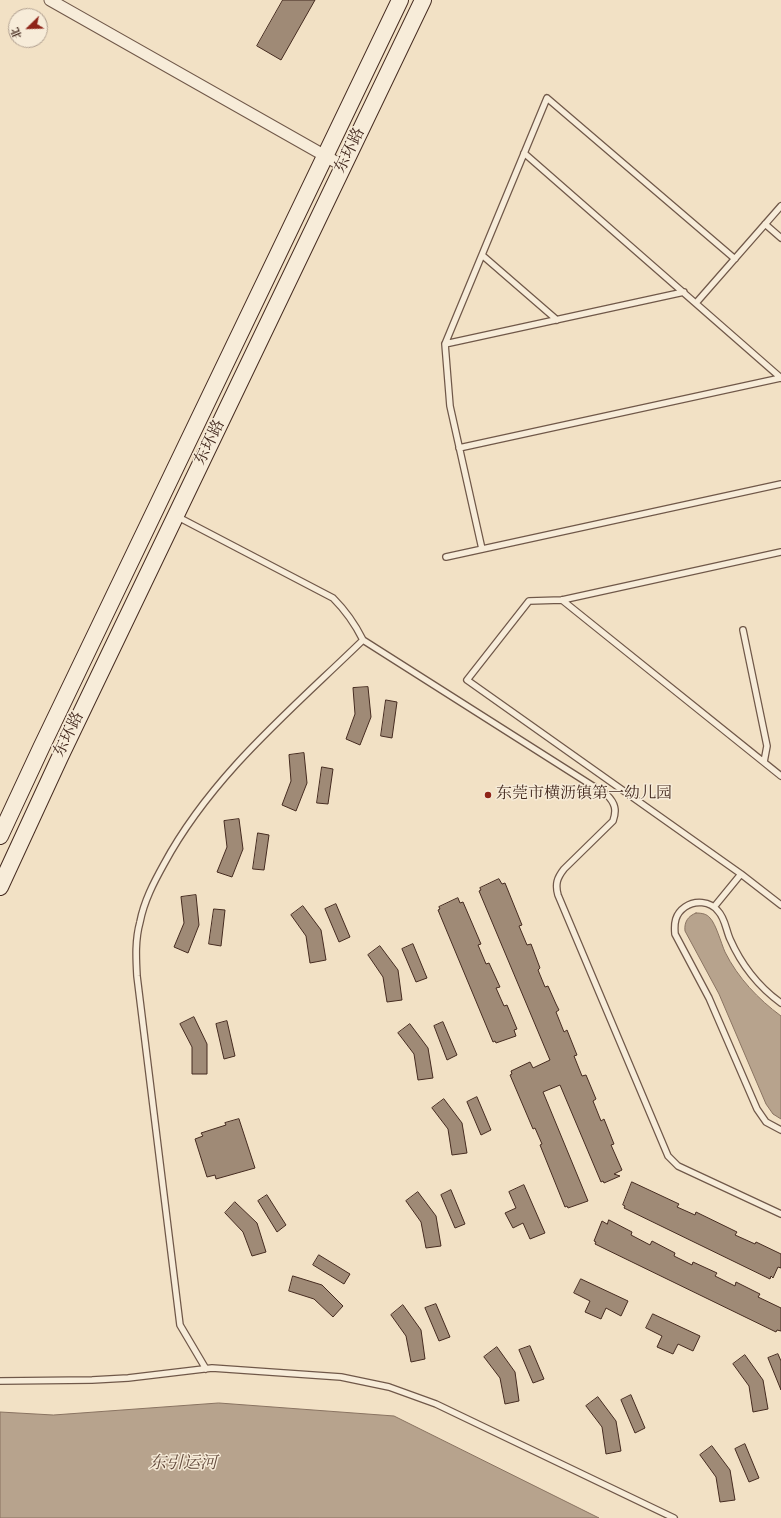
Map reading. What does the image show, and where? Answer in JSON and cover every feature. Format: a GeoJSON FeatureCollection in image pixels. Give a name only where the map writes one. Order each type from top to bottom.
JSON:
{"type":"FeatureCollection","features":[{"type":"Feature","properties":{"kind":"main road","name":"东环路"},"geometry":{"type":"LineString","coordinates":[[0,836],[44,741],[400,0]]}},
{"type":"Feature","properties":{"kind":"main road","name":"东环路"},"geometry":{"type":"LineString","coordinates":[[0,887],[60,757],[423,0]]}},
{"type":"Feature","properties":{"kind":"street"},"geometry":{"type":"LineString","coordinates":[[50,0],[343,166]]}},
{"type":"Feature","properties":{"kind":"lane"},"geometry":{"type":"LineString","coordinates":[[482,550],[450,406],[446,344],[547,98],[735,259]]}},
{"type":"Feature","properties":{"kind":"lane"},"geometry":{"type":"LineString","coordinates":[[524,153],[781,378]]}},
{"type":"Feature","properties":{"kind":"lane"},"geometry":{"type":"LineString","coordinates":[[696,303],[781,206]]}},
{"type":"Feature","properties":{"kind":"lane"},"geometry":{"type":"LineString","coordinates":[[765,224],[781,238]]}},
{"type":"Feature","properties":{"kind":"lane"},"geometry":{"type":"LineString","coordinates":[[482,255],[557,320]]}},
{"type":"Feature","properties":{"kind":"lane"},"geometry":{"type":"LineString","coordinates":[[446,344],[684,292]]}},
{"type":"Feature","properties":{"kind":"lane"},"geometry":{"type":"LineString","coordinates":[[459,448],[781,378]]}},
{"type":"Feature","properties":{"kind":"lane"},"geometry":{"type":"LineString","coordinates":[[446,557],[781,484]]}},
{"type":"Feature","properties":{"kind":"lane"},"geometry":{"type":"LineString","coordinates":[[176,516],[333,598],[350,618],[363,640],[607,795],[612,800],[616,807],[616,814],[613,821],[558,876],[556,886],[558,896],[668,1156],[678,1166],[781,1214]]}},
{"type":"Feature","properties":{"kind":"lane"},"geometry":{"type":"LineString","coordinates":[[781,552],[562,600],[529,601],[467,680],[741,874],[781,905]]}},
{"type":"Feature","properties":{"kind":"lane"},"geometry":{"type":"LineString","coordinates":[[562,600],[781,776]]}},
{"type":"Feature","properties":{"kind":"lane"},"geometry":{"type":"LineString","coordinates":[[743,630],[767,746],[764,762]]}},
{"type":"Feature","properties":{"kind":"lane"},"geometry":{"type":"LineString","coordinates":[[206,1369],[180,1325],[137,976],[136,949],[139,922],[148,896],[171,852],[211,792],[242,757],[363,640]]}},
{"type":"Feature","properties":{"kind":"lane"},"geometry":{"type":"LineString","coordinates":[[714,907],[741,874]]}},
{"type":"Feature","properties":{"kind":"lane"},"geometry":{"type":"LineString","coordinates":[[781,1003],[764,989],[745,966],[730,939],[722,917],[714,907],[703,902],[694,903],[680,911],[674,926],[675,934],[709,998],[757,1109],[766,1122],[781,1130]]}},
{"type":"Feature","properties":{"kind":"lane"},"geometry":{"type":"LineString","coordinates":[[0,1381],[128,1378],[206,1369],[341,1377],[389,1387],[436,1404],[674,1518]]}},
{"type":"Feature","properties":{"kind":"water"},"geometry":{"type":"Polygon","coordinates":[[[696,913],[704,914],[710,918],[725,952],[736,971],[764,1002],[781,1016],[781,1119],[773,1114],[766,1104],[719,994],[685,931],[687,920],[696,913]]]}},
{"type":"Feature","properties":{"kind":"water","name":"东引运河"},"geometry":{"type":"Polygon","coordinates":[[[219,1403],[394,1416],[599,1518],[0,1518],[0,1412],[53,1415],[219,1403]]]}},
{"type":"Feature","properties":{"kind":"building"},"geometry":{"type":"Polygon","coordinates":[[[283,0],[315,0],[281,60],[257,46],[283,0]]]}},
{"type":"Feature","properties":{"kind":"building"},"geometry":{"type":"Polygon","coordinates":[[[368,687],[371,717],[360,745],[346,739],[355,714],[353,688],[368,687]]]}},
{"type":"Feature","properties":{"kind":"building"},"geometry":{"type":"Polygon","coordinates":[[[386,700],[397,702],[392,738],[381,736],[386,700]]]}},
{"type":"Feature","properties":{"kind":"building"},"geometry":{"type":"Polygon","coordinates":[[[304,753],[307,783],[296,811],[282,805],[291,781],[289,755],[304,753]]]}},
{"type":"Feature","properties":{"kind":"building"},"geometry":{"type":"Polygon","coordinates":[[[322,767],[333,769],[328,804],[317,803],[322,767]]]}},
{"type":"Feature","properties":{"kind":"building"},"geometry":{"type":"Polygon","coordinates":[[[239,819],[243,849],[232,877],[217,872],[227,847],[224,821],[239,819]]]}},
{"type":"Feature","properties":{"kind":"building"},"geometry":{"type":"Polygon","coordinates":[[[258,833],[269,835],[264,870],[253,869],[258,833]]]}},
{"type":"Feature","properties":{"kind":"building"},"geometry":{"type":"Polygon","coordinates":[[[499,879],[502,884],[505,883],[522,925],[519,926],[527,945],[531,944],[540,968],[538,970],[545,987],[548,986],[559,1010],[556,1012],[564,1032],[567,1030],[577,1055],[574,1056],[582,1076],[586,1075],[596,1099],[593,1101],[601,1121],[604,1119],[614,1144],[611,1145],[622,1170],[614,1174],[620,1176],[604,1183],[603,1181],[601,1182],[560,1085],[543,1092],[588,1201],[568,1208],[567,1206],[565,1207],[540,1145],[542,1144],[535,1128],[533,1129],[510,1075],[512,1074],[511,1071],[530,1062],[533,1068],[550,1060],[479,891],[481,890],[480,888],[499,879]]]}},
{"type":"Feature","properties":{"kind":"building"},"geometry":{"type":"Polygon","coordinates":[[[196,895],[199,925],[188,953],[174,947],[184,923],[181,897],[196,895]]]}},
{"type":"Feature","properties":{"kind":"building"},"geometry":{"type":"Polygon","coordinates":[[[458,898],[460,903],[463,902],[481,944],[478,945],[486,964],[489,963],[500,987],[496,988],[504,1006],[507,1005],[517,1029],[514,1030],[516,1036],[496,1043],[495,1041],[493,1042],[438,910],[440,909],[439,907],[458,898]]]}},
{"type":"Feature","properties":{"kind":"building"},"geometry":{"type":"Polygon","coordinates":[[[336,904],[350,937],[339,942],[325,909],[336,904]]]}},
{"type":"Feature","properties":{"kind":"building"},"geometry":{"type":"Polygon","coordinates":[[[303,906],[321,930],[326,960],[310,963],[306,936],[291,915],[303,906]]]}},
{"type":"Feature","properties":{"kind":"building"},"geometry":{"type":"Polygon","coordinates":[[[214,909],[225,910],[221,946],[209,944],[214,909]]]}},
{"type":"Feature","properties":{"kind":"building"},"geometry":{"type":"Polygon","coordinates":[[[413,944],[427,978],[416,982],[402,949],[413,944]]]}},
{"type":"Feature","properties":{"kind":"building"},"geometry":{"type":"Polygon","coordinates":[[[380,946],[398,970],[402,1000],[387,1002],[383,977],[368,955],[380,946]]]}},
{"type":"Feature","properties":{"kind":"building"},"geometry":{"type":"Polygon","coordinates":[[[194,1017],[207,1044],[207,1074],[192,1074],[192,1047],[180,1024],[194,1017]]]}},
{"type":"Feature","properties":{"kind":"building"},"geometry":{"type":"Polygon","coordinates":[[[227,1021],[235,1056],[224,1059],[216,1024],[227,1021]]]}},
{"type":"Feature","properties":{"kind":"building"},"geometry":{"type":"Polygon","coordinates":[[[443,1022],[457,1055],[447,1060],[434,1026],[443,1022]]]}},
{"type":"Feature","properties":{"kind":"building"},"geometry":{"type":"Polygon","coordinates":[[[410,1024],[428,1048],[433,1078],[418,1080],[414,1054],[398,1033],[410,1024]]]}},
{"type":"Feature","properties":{"kind":"building"},"geometry":{"type":"Polygon","coordinates":[[[477,1097],[491,1130],[481,1135],[467,1102],[477,1097]]]}},
{"type":"Feature","properties":{"kind":"building"},"geometry":{"type":"Polygon","coordinates":[[[444,1099],[462,1123],[467,1153],[452,1155],[448,1129],[432,1108],[444,1099]]]}},
{"type":"Feature","properties":{"kind":"building"},"geometry":{"type":"Polygon","coordinates":[[[239,1119],[255,1168],[216,1179],[215,1175],[207,1177],[195,1139],[203,1136],[201,1133],[239,1119]]]}},
{"type":"Feature","properties":{"kind":"building"},"geometry":{"type":"Polygon","coordinates":[[[632,1182],[679,1204],[677,1207],[695,1215],[696,1212],[737,1232],[735,1235],[755,1244],[756,1242],[781,1254],[781,1268],[778,1267],[773,1278],[771,1276],[770,1279],[624,1208],[625,1206],[623,1205],[632,1182]]]}},
{"type":"Feature","properties":{"kind":"building"},"geometry":{"type":"Polygon","coordinates":[[[524,1185],[545,1233],[530,1239],[523,1223],[513,1228],[505,1213],[516,1208],[509,1192],[524,1185]]]}},
{"type":"Feature","properties":{"kind":"building"},"geometry":{"type":"Polygon","coordinates":[[[451,1190],[465,1224],[455,1228],[441,1195],[451,1190]]]}},
{"type":"Feature","properties":{"kind":"building"},"geometry":{"type":"Polygon","coordinates":[[[418,1192],[436,1216],[441,1246],[426,1248],[421,1222],[406,1201],[418,1192]]]}},
{"type":"Feature","properties":{"kind":"building"},"geometry":{"type":"Polygon","coordinates":[[[267,1195],[286,1225],[277,1232],[258,1201],[267,1195]]]}},
{"type":"Feature","properties":{"kind":"building"},"geometry":{"type":"Polygon","coordinates":[[[235,1202],[257,1223],[266,1252],[252,1256],[243,1232],[225,1213],[235,1202]]]}},
{"type":"Feature","properties":{"kind":"building"},"geometry":{"type":"Polygon","coordinates":[[[609,1220],[632,1232],[631,1235],[650,1245],[652,1241],[675,1253],[674,1256],[692,1265],[693,1262],[717,1273],[715,1276],[735,1286],[736,1282],[760,1294],[758,1297],[781,1308],[781,1331],[777,1330],[776,1332],[595,1244],[596,1242],[594,1241],[602,1221],[607,1224],[609,1220]]]}},
{"type":"Feature","properties":{"kind":"building"},"geometry":{"type":"Polygon","coordinates":[[[319,1255],[350,1274],[344,1284],[313,1265],[319,1255]]]}},
{"type":"Feature","properties":{"kind":"building"},"geometry":{"type":"Polygon","coordinates":[[[293,1276],[322,1285],[343,1306],[333,1317],[314,1299],[289,1291],[293,1276]]]}},
{"type":"Feature","properties":{"kind":"building"},"geometry":{"type":"Polygon","coordinates":[[[581,1279],[628,1301],[621,1316],[606,1308],[601,1319],[585,1312],[590,1301],[574,1293],[581,1279]]]}},
{"type":"Feature","properties":{"kind":"building"},"geometry":{"type":"Polygon","coordinates":[[[436,1304],[450,1337],[439,1341],[425,1308],[436,1304]]]}},
{"type":"Feature","properties":{"kind":"building"},"geometry":{"type":"Polygon","coordinates":[[[403,1305],[421,1330],[425,1359],[411,1362],[406,1336],[391,1315],[403,1305]]]}},
{"type":"Feature","properties":{"kind":"building"},"geometry":{"type":"Polygon","coordinates":[[[653,1314],[700,1336],[693,1351],[678,1344],[673,1354],[657,1347],[662,1336],[646,1328],[653,1314]]]}},
{"type":"Feature","properties":{"kind":"building"},"geometry":{"type":"Polygon","coordinates":[[[530,1346],[544,1379],[533,1383],[519,1350],[530,1346]]]}},
{"type":"Feature","properties":{"kind":"building"},"geometry":{"type":"Polygon","coordinates":[[[497,1347],[515,1372],[519,1401],[505,1404],[500,1378],[484,1357],[497,1347]]]}},
{"type":"Feature","properties":{"kind":"building"},"geometry":{"type":"Polygon","coordinates":[[[778,1354],[781,1361],[781,1390],[768,1358],[778,1354]]]}},
{"type":"Feature","properties":{"kind":"building"},"geometry":{"type":"Polygon","coordinates":[[[745,1355],[763,1380],[768,1409],[753,1412],[749,1386],[733,1364],[745,1355]]]}},
{"type":"Feature","properties":{"kind":"building"},"geometry":{"type":"Polygon","coordinates":[[[631,1395],[645,1428],[635,1433],[621,1400],[631,1395]]]}},
{"type":"Feature","properties":{"kind":"building"},"geometry":{"type":"Polygon","coordinates":[[[598,1397],[616,1421],[621,1451],[606,1454],[602,1427],[586,1406],[598,1397]]]}},
{"type":"Feature","properties":{"kind":"building"},"geometry":{"type":"Polygon","coordinates":[[[745,1444],[759,1478],[749,1482],[735,1449],[745,1444]]]}},
{"type":"Feature","properties":{"kind":"building"},"geometry":{"type":"Polygon","coordinates":[[[712,1446],[730,1470],[735,1500],[720,1502],[716,1477],[700,1455],[712,1446]]]}},
{"type":"Feature","properties":{"kind":"place","name":"东莞市横沥镇第一幼儿园"},"geometry":{"type":"Point","coordinates":[488,795]}}]}
